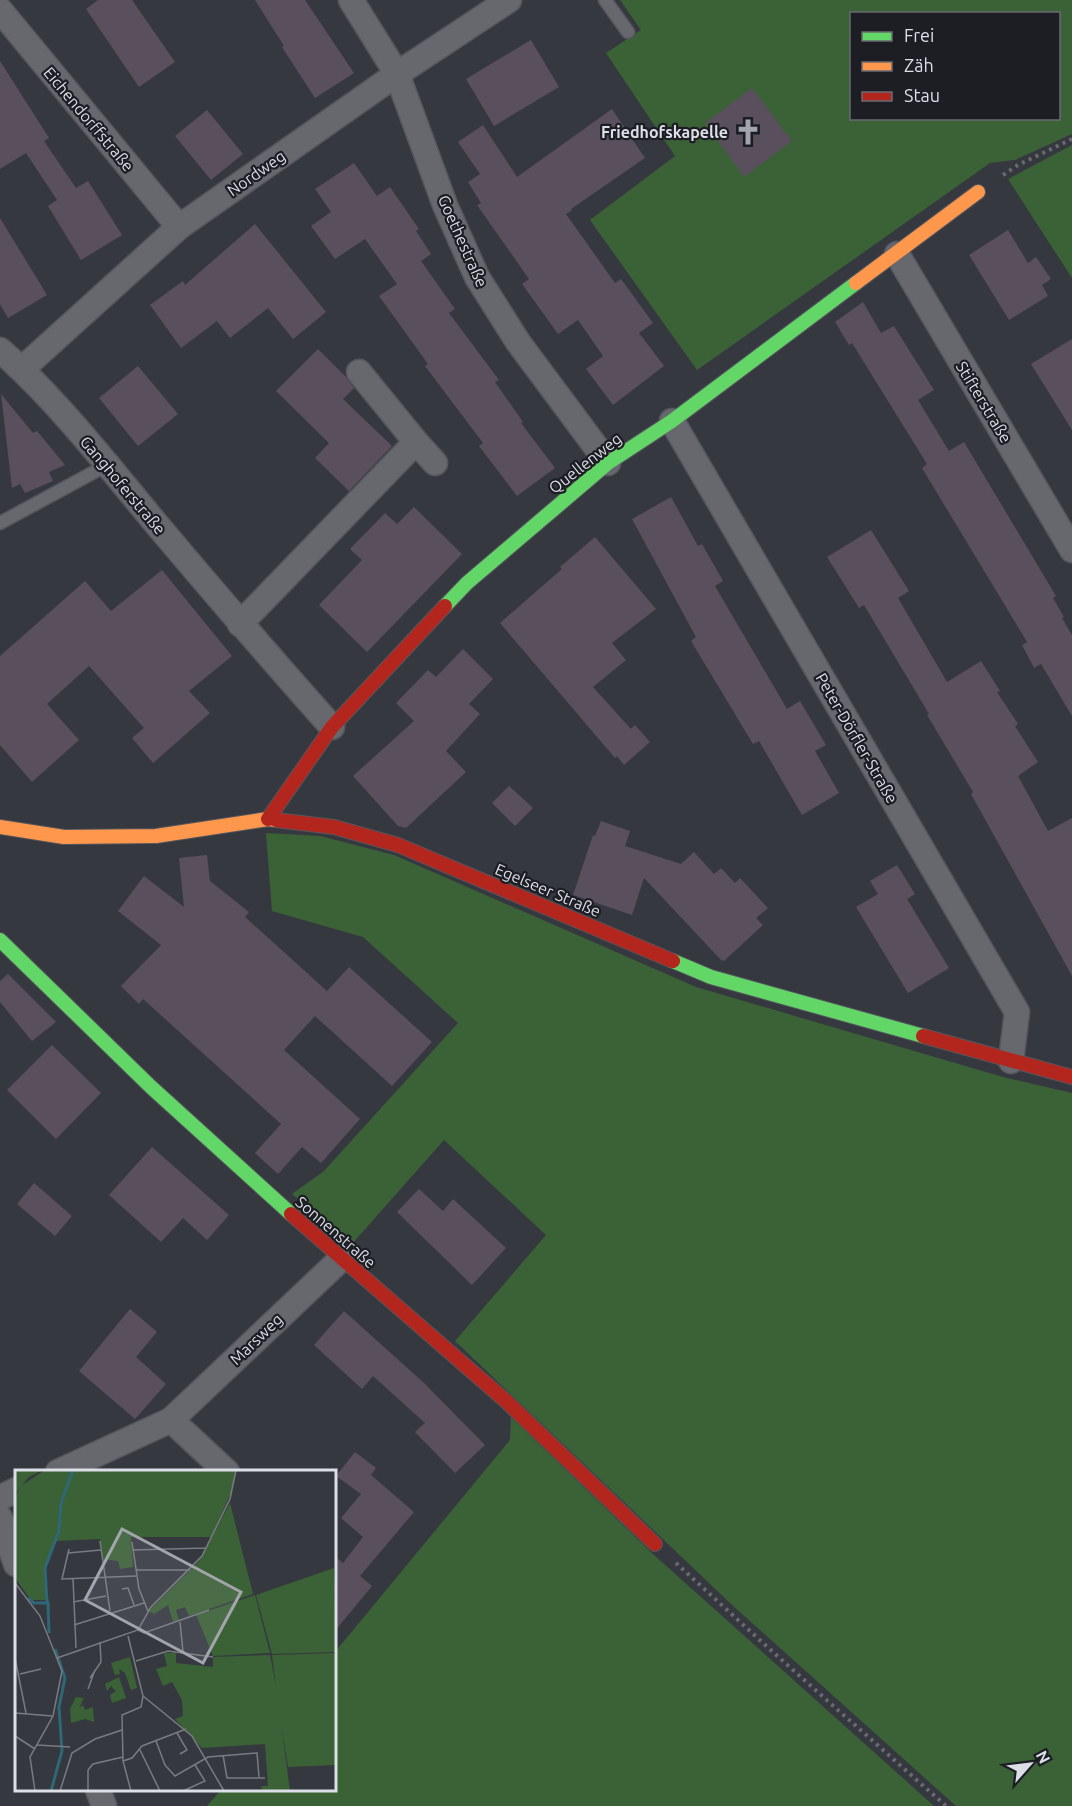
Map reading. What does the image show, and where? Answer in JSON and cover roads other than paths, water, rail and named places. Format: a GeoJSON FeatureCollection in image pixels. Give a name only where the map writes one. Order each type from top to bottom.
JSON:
{"type":"FeatureCollection","features":[{"type":"Feature","properties":{"kind":"street","name":"Goethestraße"},"geometry":{"type":"LineString","coordinates":[[351,0],[397,74],[445,205],[477,277],[518,342],[608,463]]}},
{"type":"Feature","properties":{"kind":"street","name":"Nordweg"},"geometry":{"type":"LineString","coordinates":[[22,369],[179,227],[397,74],[508,0]]}},
{"type":"Feature","properties":{"kind":"street","name":"Eichendorffstraße"},"geometry":{"type":"LineString","coordinates":[[0,10],[179,227]]}},
{"type":"Feature","properties":{"kind":"street","name":"Quellenweg"},"geometry":{"type":"LineString","coordinates":[[268,819],[332,727],[467,583],[608,463],[672,421],[978,192]]}},
{"type":"Feature","properties":{"kind":"street","name":"Stifterstraße"},"geometry":{"type":"LineString","coordinates":[[897,254],[1072,550]]}},
{"type":"Feature","properties":{"kind":"street","name":"Ganghoferstraße"},"geometry":{"type":"LineString","coordinates":[[0,350],[22,369],[107,465],[240,624],[332,727]]}},
{"type":"Feature","properties":{"kind":"street"},"geometry":{"type":"LineString","coordinates":[[359,372],[435,463]]}},
{"type":"Feature","properties":{"kind":"street","name":"Peter-Dörfler-Straße"},"geometry":{"type":"LineString","coordinates":[[672,421],[1017,1012],[1011,1061]]}},
{"type":"Feature","properties":{"kind":"street"},"geometry":{"type":"LineString","coordinates":[[240,624],[416,442]]}},
{"type":"Feature","properties":{"kind":"street","name":"Egelseer Straße"},"geometry":{"type":"LineString","coordinates":[[0,827],[64,837],[156,836],[268,819],[334,827],[398,845],[711,977],[1072,1077]]}},
{"type":"Feature","properties":{"kind":"street","name":"Sonnenstraße"},"geometry":{"type":"LineString","coordinates":[[0,940],[151,1087],[341,1258],[507,1402],[655,1544]]}},
{"type":"Feature","properties":{"kind":"street","name":"Marsweg"},"geometry":{"type":"LineString","coordinates":[[62,1470],[171,1420],[341,1258]]}},
{"type":"Feature","properties":{"kind":"street"},"geometry":{"type":"LineString","coordinates":[[171,1420],[225,1470]]}},
{"type":"Feature","properties":{"kind":"street"},"geometry":{"type":"LineString","coordinates":[[0,1498],[15,1491]]}},
{"type":"Feature","properties":{"kind":"street"},"geometry":{"type":"LineString","coordinates":[[0,1518],[15,1561]]}},
{"type":"Feature","properties":{"kind":"street"},"geometry":{"type":"LineString","coordinates":[[98,1791],[104,1806]]}},
{"type":"Feature","properties":{"kind":"lane"},"geometry":{"type":"LineString","coordinates":[[605,0],[628,32]]}},
{"type":"Feature","properties":{"kind":"lane"},"geometry":{"type":"LineString","coordinates":[[0,523],[107,465]]}},
{"type":"Feature","properties":{"kind":"place","name":"Friedhofskapelle"},"geometry":{"type":"Point","coordinates":[748,132]}}]}
